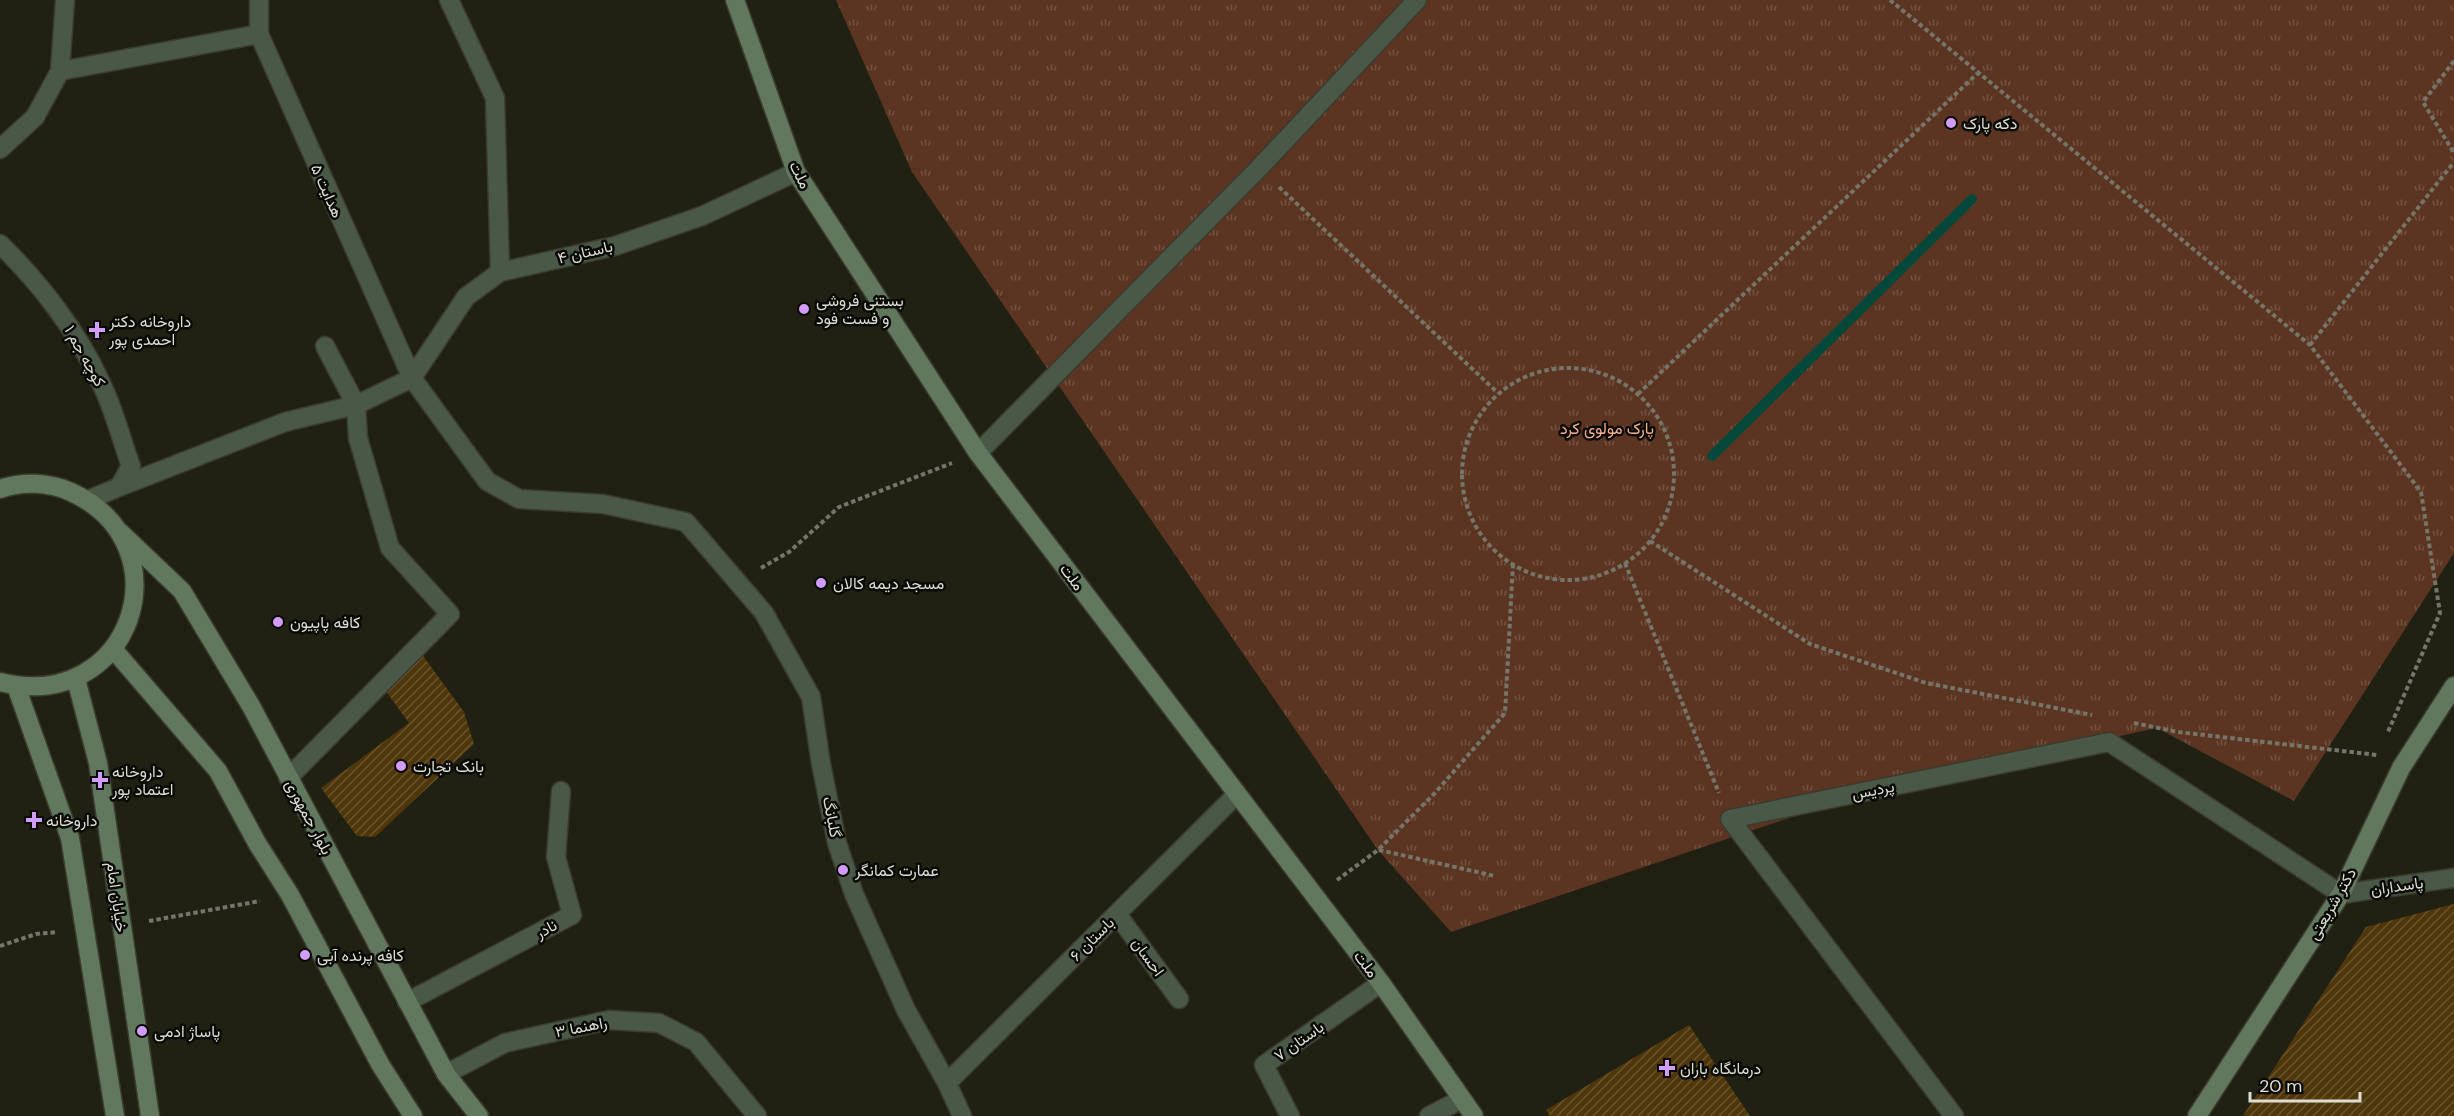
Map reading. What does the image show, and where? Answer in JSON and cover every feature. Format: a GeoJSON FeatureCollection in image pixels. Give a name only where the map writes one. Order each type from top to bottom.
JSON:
{"type":"FeatureCollection","features":[{"type":"Feature","properties":{"kind":"street"},"geometry":{"type":"LineString","coordinates":[[0,149],[35,117],[60,71],[65,0]]}},
{"type":"Feature","properties":{"kind":"street","name":"هدایت ۵"},"geometry":{"type":"LineString","coordinates":[[259,0],[259,34],[412,378],[487,481],[519,499],[603,504],[686,522],[738,581]]}},
{"type":"Feature","properties":{"kind":"street"},"geometry":{"type":"LineString","coordinates":[[449,0],[495,98],[500,272]]}},
{"type":"Feature","properties":{"kind":"street","name":"ملت"},"geometry":{"type":"LineString","coordinates":[[735,0],[796,172],[978,453],[1381,983],[1474,1116]]}},
{"type":"Feature","properties":{"kind":"street"},"geometry":{"type":"LineString","coordinates":[[978,453],[1259,168],[1417,0]]}},
{"type":"Feature","properties":{"kind":"street"},"geometry":{"type":"LineString","coordinates":[[60,71],[259,34]]}},
{"type":"Feature","properties":{"kind":"street","name":"باستان ۴"},"geometry":{"type":"LineString","coordinates":[[412,378],[466,297],[500,272],[615,246],[702,216],[796,172]]}},
{"type":"Feature","properties":{"kind":"street","name":"۱ کوچه جم"},"geometry":{"type":"LineString","coordinates":[[0,244],[24,267],[62,315],[101,383],[130,466],[119,487]]}},
{"type":"Feature","properties":{"kind":"street"},"geometry":{"type":"LineString","coordinates":[[288,778],[450,614],[390,548],[358,438],[356,405],[325,346]]}},
{"type":"Feature","properties":{"kind":"street"},"geometry":{"type":"LineString","coordinates":[[88,500],[285,422],[356,405],[412,378]]}},
{"type":"Feature","properties":{"kind":"street"},"geometry":{"type":"LineString","coordinates":[[0,489],[34,483],[63,488],[88,500],[106,514],[120,532],[132,561],[135,592],[129,623],[114,650],[97,666],[76,679],[47,687],[8,684],[70,837],[115,1116]]}},
{"type":"Feature","properties":{"kind":"street","name":"بلوار جمهوری"},"geometry":{"type":"LineString","coordinates":[[120,532],[182,591],[251,706],[446,1074],[479,1116]]}},
{"type":"Feature","properties":{"kind":"street","name":"گلبانگ"},"geometry":{"type":"LineString","coordinates":[[738,581],[764,613],[811,697],[821,764],[837,843],[854,894],[906,1010],[947,1083],[962,1116]]}},
{"type":"Feature","properties":{"kind":"street"},"geometry":{"type":"LineString","coordinates":[[114,650],[218,771],[257,843],[290,895],[380,1064],[413,1116]]}},
{"type":"Feature","properties":{"kind":"street","name":"خیابان امام"},"geometry":{"type":"LineString","coordinates":[[76,679],[98,763],[150,1116]]}},
{"type":"Feature","properties":{"kind":"street","name":"دکتر شریعتی"},"geometry":{"type":"LineString","coordinates":[[2197,1116],[2341,894],[2401,768],[2454,686]]}},
{"type":"Feature","properties":{"kind":"street","name":"پردیس"},"geometry":{"type":"LineString","coordinates":[[1730,819],[2109,742],[2341,894]]}},
{"type":"Feature","properties":{"kind":"street","name":"نادر"},"geometry":{"type":"LineString","coordinates":[[407,1002],[572,915],[556,857],[561,791]]}},
{"type":"Feature","properties":{"kind":"street","name":"باستان ۶"},"geometry":{"type":"LineString","coordinates":[[947,1083],[1237,794]]}},
{"type":"Feature","properties":{"kind":"street"},"geometry":{"type":"LineString","coordinates":[[1730,819],[1954,1116]]}},
{"type":"Feature","properties":{"kind":"street","name":"پاسداران"},"geometry":{"type":"LineString","coordinates":[[2341,894],[2454,878]]}},
{"type":"Feature","properties":{"kind":"street","name":"احسان"},"geometry":{"type":"LineString","coordinates":[[1117,914],[1179,999]]}},
{"type":"Feature","properties":{"kind":"street","name":"باستان ۷"},"geometry":{"type":"LineString","coordinates":[[1290,1116],[1264,1065],[1381,983]]}},
{"type":"Feature","properties":{"kind":"street","name":"راهنما ۳"},"geometry":{"type":"LineString","coordinates":[[446,1074],[505,1043],[609,1020],[659,1023],[696,1042],[757,1116]]}},
{"type":"Feature","properties":{"kind":"street"},"geometry":{"type":"LineString","coordinates":[[1429,1116],[1462,1099]]}},
{"type":"Feature","properties":{"kind":"path"},"geometry":{"type":"LineString","coordinates":[[1890,0],[2310,345],[2421,492],[2440,613],[2382,744]]}},
{"type":"Feature","properties":{"kind":"path"},"geometry":{"type":"LineString","coordinates":[[2454,61],[2423,102],[2454,153]]}},
{"type":"Feature","properties":{"kind":"path"},"geometry":{"type":"LineString","coordinates":[[1638,394],[1978,72]]}},
{"type":"Feature","properties":{"kind":"path"},"geometry":{"type":"LineString","coordinates":[[2310,345],[2454,162]]}},
{"type":"Feature","properties":{"kind":"path"},"geometry":{"type":"LineString","coordinates":[[1259,168],[1498,393]]}},
{"type":"Feature","properties":{"kind":"path"},"geometry":{"type":"LineString","coordinates":[[1553,368],[1583,368],[1612,377],[1638,394],[1658,419],[1671,449],[1674,481],[1666,513],[1650,541],[1625,563],[1598,576],[1569,580],[1540,576],[1513,564],[1487,543],[1470,515],[1461,482],[1464,449],[1476,418],[1498,393],[1524,376],[1553,368]]}},
{"type":"Feature","properties":{"kind":"path"},"geometry":{"type":"LineString","coordinates":[[738,581],[789,552],[838,507],[978,453]]}},
{"type":"Feature","properties":{"kind":"path"},"geometry":{"type":"LineString","coordinates":[[1650,541],[1810,644],[1926,683],[2099,716]]}},
{"type":"Feature","properties":{"kind":"path"},"geometry":{"type":"LineString","coordinates":[[1625,563],[1730,819]]}},
{"type":"Feature","properties":{"kind":"path"},"geometry":{"type":"LineString","coordinates":[[1314,896],[1378,850],[1434,794],[1505,713],[1513,564]]}},
{"type":"Feature","properties":{"kind":"path"},"geometry":{"type":"LineString","coordinates":[[2134,723],[2178,732],[2377,755],[2401,768]]}},
{"type":"Feature","properties":{"kind":"path"},"geometry":{"type":"LineString","coordinates":[[1378,850],[1495,876]]}},
{"type":"Feature","properties":{"kind":"path"},"geometry":{"type":"LineString","coordinates":[[121,926],[290,895]]}},
{"type":"Feature","properties":{"kind":"green space","name":"پارک مولوی کرد"},"geometry":{"type":"Polygon","coordinates":[[[836,0],[2454,0],[2454,553],[2294,801],[2157,728],[1875,789],[1451,932],[1378,850],[912,172],[836,0]]]}},
{"type":"Feature","properties":{"kind":"building","name":"بانک تجارت"},"geometry":{"type":"Polygon","coordinates":[[[421,653],[464,712],[474,744],[375,837],[357,836],[321,788],[409,723],[380,683],[421,653]]]}},
{"type":"Feature","properties":{"kind":"building"},"geometry":{"type":"Polygon","coordinates":[[[2454,904],[2454,1116],[2243,1116],[2366,927],[2454,904]]]}},
{"type":"Feature","properties":{"kind":"building","name":"درمانگاه باران"},"geometry":{"type":"Polygon","coordinates":[[[1689,1025],[1750,1116],[1550,1116],[1546,1110],[1689,1025]]]}},
{"type":"Feature","properties":{"kind":"waterway"},"geometry":{"type":"LineString","coordinates":[[1712,456],[1972,199]]}},
{"type":"Feature","properties":{"kind":"place","name":"دکه پارک"},"geometry":{"type":"Point","coordinates":[1951,123]}},
{"type":"Feature","properties":{"kind":"place","name":"بستنی فروشی و فست فود"},"geometry":{"type":"Point","coordinates":[804,309]}},
{"type":"Feature","properties":{"kind":"place","name":"داروخانه دکتر احمدی پور"},"geometry":{"type":"Point","coordinates":[97,330]}},
{"type":"Feature","properties":{"kind":"place","name":"مسجد دیمه کالان"},"geometry":{"type":"Point","coordinates":[821,583]}},
{"type":"Feature","properties":{"kind":"place","name":"کافه پاپیون"},"geometry":{"type":"Point","coordinates":[278,622]}},
{"type":"Feature","properties":{"kind":"place","name":"بانک تجارت"},"geometry":{"type":"Point","coordinates":[401,766]}},
{"type":"Feature","properties":{"kind":"place","name":"داروخانه اعتماد پور"},"geometry":{"type":"Point","coordinates":[100,780]}},
{"type":"Feature","properties":{"kind":"place","name":"داروخانه"},"geometry":{"type":"Point","coordinates":[34,820]}},
{"type":"Feature","properties":{"kind":"place","name":"عمارت کمانگر"},"geometry":{"type":"Point","coordinates":[843,870]}},
{"type":"Feature","properties":{"kind":"place","name":"کافه پرنده آبی"},"geometry":{"type":"Point","coordinates":[305,955]}},
{"type":"Feature","properties":{"kind":"place","name":"پاساژ ادمی"},"geometry":{"type":"Point","coordinates":[142,1031]}},
{"type":"Feature","properties":{"kind":"place","name":"درمانگاه باران"},"geometry":{"type":"Point","coordinates":[1667,1068]}}]}
